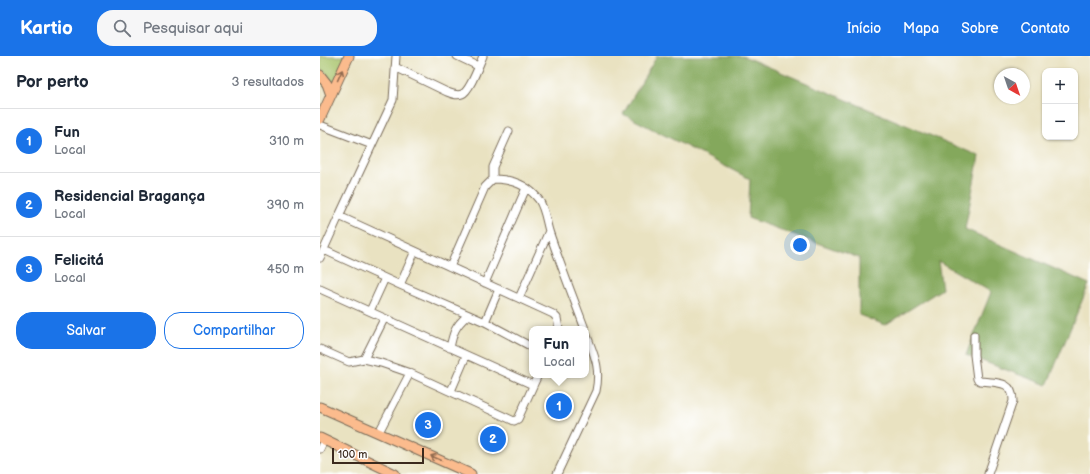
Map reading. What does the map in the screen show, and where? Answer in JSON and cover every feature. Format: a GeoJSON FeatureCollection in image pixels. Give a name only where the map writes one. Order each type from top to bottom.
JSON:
{"type":"FeatureCollection","features":[{"type":"Feature","properties":{"kind":"main road"},"geometry":{"type":"LineString","coordinates":[[320,119],[349,56]]}},
{"type":"Feature","properties":{"kind":"main road"},"geometry":{"type":"LineString","coordinates":[[320,76],[327,84],[331,95]]}},
{"type":"Feature","properties":{"kind":"main road"},"geometry":{"type":"LineString","coordinates":[[320,407],[471,474]]}},
{"type":"Feature","properties":{"kind":"main road"},"geometry":{"type":"LineString","coordinates":[[321,442],[395,474]]}},
{"type":"Feature","properties":{"kind":"street"},"geometry":{"type":"LineString","coordinates":[[320,258],[393,100],[396,56]]}},
{"type":"Feature","properties":{"kind":"street"},"geometry":{"type":"LineString","coordinates":[[457,56],[478,66]]}},
{"type":"Feature","properties":{"kind":"street"},"geometry":{"type":"LineString","coordinates":[[395,67],[456,95],[461,95],[467,91],[483,56]]}},
{"type":"Feature","properties":{"kind":"street"},"geometry":{"type":"LineString","coordinates":[[320,125],[372,145]]}},
{"type":"Feature","properties":{"kind":"street"},"geometry":{"type":"LineString","coordinates":[[450,267],[485,187],[493,179],[493,167],[509,131]]}},
{"type":"Feature","properties":{"kind":"street"},"geometry":{"type":"LineString","coordinates":[[493,179],[511,180],[526,188],[538,200],[543,208],[549,231],[584,326]]}},
{"type":"Feature","properties":{"kind":"street"},"geometry":{"type":"LineString","coordinates":[[485,283],[526,188]]}},
{"type":"Feature","properties":{"kind":"street"},"geometry":{"type":"LineString","coordinates":[[339,216],[554,314],[557,318],[558,326]]}},
{"type":"Feature","properties":{"kind":"street"},"geometry":{"type":"LineString","coordinates":[[519,298],[549,231]]}},
{"type":"Feature","properties":{"kind":"street"},"geometry":{"type":"LineString","coordinates":[[324,250],[467,316],[485,322],[529,345]]}},
{"type":"Feature","properties":{"kind":"street"},"geometry":{"type":"LineString","coordinates":[[400,285],[415,251]]}},
{"type":"Feature","properties":{"kind":"street"},"geometry":{"type":"LineString","coordinates":[[370,311],[385,278]]}},
{"type":"Feature","properties":{"kind":"street"},"geometry":{"type":"LineString","coordinates":[[320,289],[533,385]]}},
{"type":"Feature","properties":{"kind":"street"},"geometry":{"type":"LineString","coordinates":[[485,322],[499,289]]}},
{"type":"Feature","properties":{"kind":"street"},"geometry":{"type":"LineString","coordinates":[[450,348],[454,332],[459,322],[467,316]]}},
{"type":"Feature","properties":{"kind":"street"},"geometry":{"type":"LineString","coordinates":[[364,359],[384,319]]}},
{"type":"Feature","properties":{"kind":"street"},"geometry":{"type":"LineString","coordinates":[[974,335],[974,355],[977,379],[980,381],[1004,384],[1013,394],[1013,401],[988,474]]}},
{"type":"Feature","properties":{"kind":"street"},"geometry":{"type":"LineString","coordinates":[[557,474],[596,391],[598,379],[597,364],[589,341]]}},
{"type":"Feature","properties":{"kind":"street"},"geometry":{"type":"LineString","coordinates":[[320,349],[350,362],[364,359],[410,373],[514,421],[518,419],[536,378]]}},
{"type":"Feature","properties":{"kind":"street"},"geometry":{"type":"LineString","coordinates":[[451,391],[466,356]]}},
{"type":"Feature","properties":{"kind":"street"},"geometry":{"type":"LineString","coordinates":[[379,432],[410,373]]}},
{"type":"Feature","properties":{"kind":"green space"},"geometry":{"type":"Polygon","coordinates":[[[320,56],[346,56],[333,85],[325,72],[320,70],[320,56]]]}},
{"type":"Feature","properties":{"kind":"green space"},"geometry":{"type":"Polygon","coordinates":[[[657,56],[743,56],[979,156],[965,229],[1089,284],[1047,385],[966,355],[991,292],[938,261],[942,289],[885,325],[859,315],[859,258],[748,218],[750,179],[623,114],[657,56]]]}},
{"type":"Feature","properties":{"kind":"place","name":"Fun"},"geometry":{"type":"Point","coordinates":[559,406]}},
{"type":"Feature","properties":{"kind":"place","name":"Felicitá"},"geometry":{"type":"Point","coordinates":[428,425]}},
{"type":"Feature","properties":{"kind":"place","name":"Residencial Bragança"},"geometry":{"type":"Point","coordinates":[493,439]}}]}
